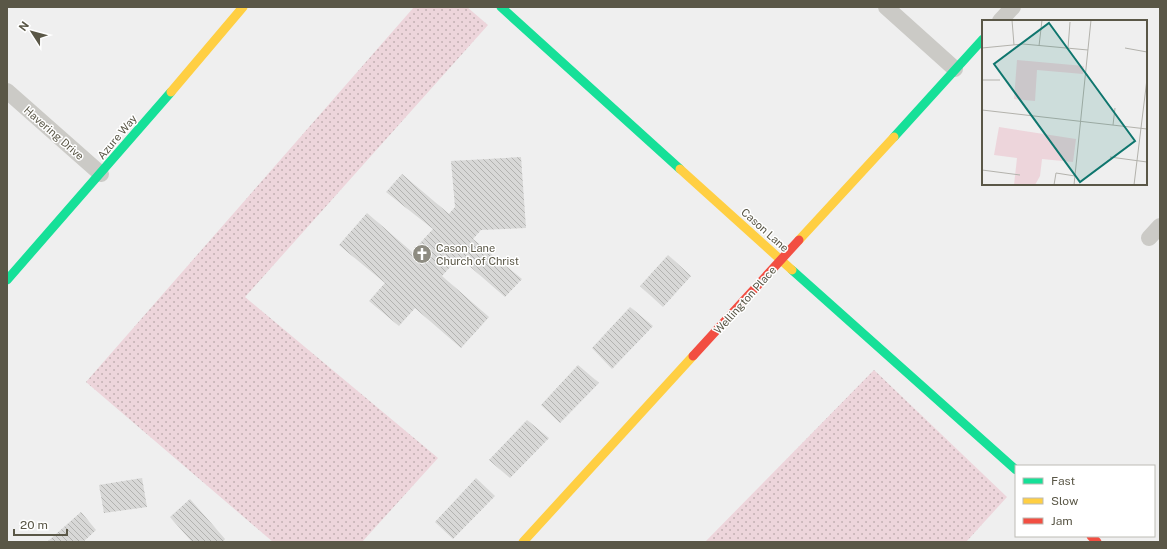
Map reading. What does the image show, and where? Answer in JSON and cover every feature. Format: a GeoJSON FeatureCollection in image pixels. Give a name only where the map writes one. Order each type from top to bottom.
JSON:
{"type":"FeatureCollection","features":[{"type":"Feature","properties":{"kind":"street","name":"Azure Way"},"geometry":{"type":"LineString","coordinates":[[7,280],[14,270],[101,174],[243,7]]}},
{"type":"Feature","properties":{"kind":"street","name":"Cason Lane"},"geometry":{"type":"LineString","coordinates":[[501,7],[781,261],[1015,469]]}},
{"type":"Feature","properties":{"kind":"street"},"geometry":{"type":"LineString","coordinates":[[886,7],[955,69]]}},
{"type":"Feature","properties":{"kind":"street"},"geometry":{"type":"LineString","coordinates":[[1001,20],[1013,7]]}},
{"type":"Feature","properties":{"kind":"street","name":"Wellington Place"},"geometry":{"type":"LineString","coordinates":[[523,542],[982,40]]}},
{"type":"Feature","properties":{"kind":"street","name":"Havering Drive"},"geometry":{"type":"LineString","coordinates":[[7,91],[101,174]]}},
{"type":"Feature","properties":{"kind":"street"},"geometry":{"type":"LineString","coordinates":[[1149,238],[1160,226]]}},
{"type":"Feature","properties":{"kind":"shaded area"},"geometry":{"type":"Polygon","coordinates":[[[414,7],[467,7],[488,25],[245,297],[438,458],[362,542],[273,542],[86,382],[414,7]]]}},
{"type":"Feature","properties":{"kind":"shaded area"},"geometry":{"type":"Polygon","coordinates":[[[874,370],[1007,497],[966,542],[705,542],[874,370]]]}},
{"type":"Feature","properties":{"kind":"building","name":"Cason Lane Church of Christ"},"geometry":{"type":"Polygon","coordinates":[[[521,157],[526,228],[481,230],[473,239],[522,279],[505,297],[459,257],[442,276],[489,317],[461,348],[415,308],[399,326],[369,301],[385,283],[339,245],[367,213],[412,252],[433,229],[386,192],[402,174],[449,214],[455,207],[451,161],[521,157]]]}},
{"type":"Feature","properties":{"kind":"building"},"geometry":{"type":"Polygon","coordinates":[[[668,255],[691,276],[663,307],[640,286],[668,255]]]}},
{"type":"Feature","properties":{"kind":"building"},"geometry":{"type":"Polygon","coordinates":[[[630,307],[653,326],[612,369],[592,348],[630,307]]]}},
{"type":"Feature","properties":{"kind":"building"},"geometry":{"type":"Polygon","coordinates":[[[578,365],[599,383],[560,423],[541,405],[578,365]]]}},
{"type":"Feature","properties":{"kind":"building"},"geometry":{"type":"Polygon","coordinates":[[[527,420],[549,438],[510,478],[489,460],[527,420]]]}},
{"type":"Feature","properties":{"kind":"building"},"geometry":{"type":"Polygon","coordinates":[[[142,478],[147,507],[104,513],[99,485],[142,478]]]}},
{"type":"Feature","properties":{"kind":"building"},"geometry":{"type":"Polygon","coordinates":[[[476,478],[495,496],[453,539],[435,522],[476,478]]]}},
{"type":"Feature","properties":{"kind":"building"},"geometry":{"type":"Polygon","coordinates":[[[190,499],[225,539],[223,542],[192,542],[170,517],[190,499]]]}},
{"type":"Feature","properties":{"kind":"building"},"geometry":{"type":"Polygon","coordinates":[[[81,512],[96,530],[83,542],[47,542],[81,512]]]}},
{"type":"Feature","properties":{"kind":"traffic: fast"},"geometry":{"type":"LineString","coordinates":[[501,7],[680,169]]}},
{"type":"Feature","properties":{"kind":"traffic: fast"},"geometry":{"type":"LineString","coordinates":[[894,137],[982,40]]}},
{"type":"Feature","properties":{"kind":"traffic: fast"},"geometry":{"type":"LineString","coordinates":[[7,280],[171,92]]}},
{"type":"Feature","properties":{"kind":"traffic: fast"},"geometry":{"type":"LineString","coordinates":[[792,270],[1015,469]]}},
{"type":"Feature","properties":{"kind":"traffic: slow"},"geometry":{"type":"LineString","coordinates":[[171,92],[243,7]]}},
{"type":"Feature","properties":{"kind":"traffic: slow"},"geometry":{"type":"LineString","coordinates":[[799,240],[894,137]]}},
{"type":"Feature","properties":{"kind":"traffic: slow"},"geometry":{"type":"LineString","coordinates":[[680,169],[792,270]]}},
{"type":"Feature","properties":{"kind":"traffic: slow"},"geometry":{"type":"LineString","coordinates":[[523,542],[693,356]]}},
{"type":"Feature","properties":{"kind":"traffic: jam"},"geometry":{"type":"LineString","coordinates":[[693,356],[799,240]]}},
{"type":"Feature","properties":{"kind":"traffic: jam"},"geometry":{"type":"LineString","coordinates":[[1092,537],[1097,542]]}},
{"type":"Feature","properties":{"kind":"place","name":"Cason Lane Church of Christ"},"geometry":{"type":"Point","coordinates":[422,254]}}]}
